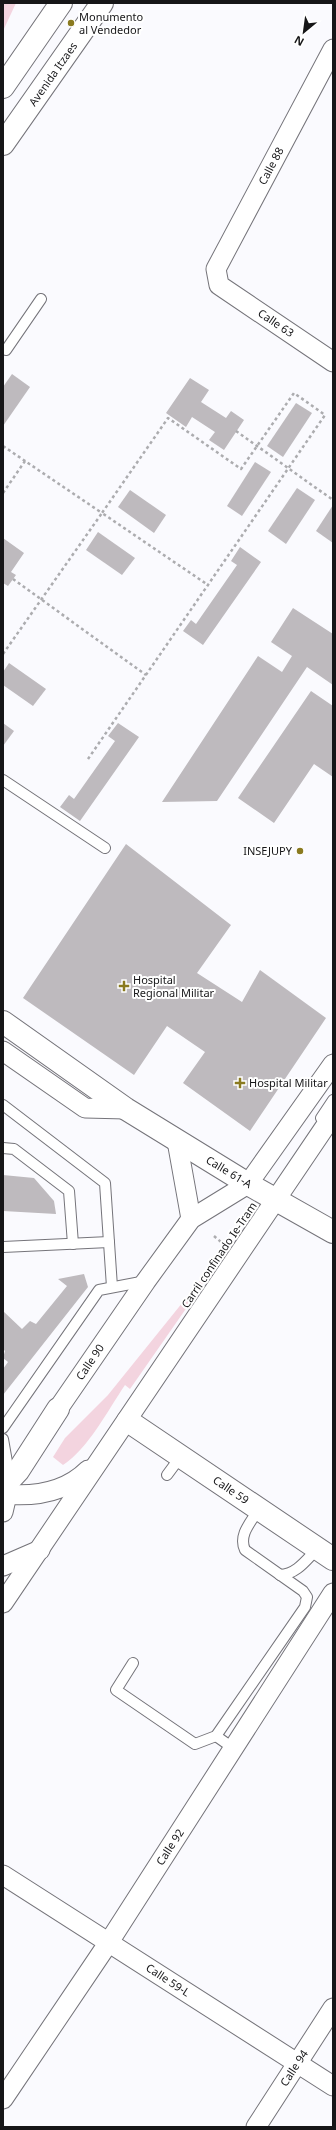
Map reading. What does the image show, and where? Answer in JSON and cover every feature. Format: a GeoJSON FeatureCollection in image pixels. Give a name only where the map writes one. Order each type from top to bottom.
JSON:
{"type":"FeatureCollection","features":[{"type":"Feature","properties":{"kind":"street"},"geometry":{"type":"LineString","coordinates":[[3,87],[61,3]]}},
{"type":"Feature","properties":{"kind":"street","name":"Avenida Itzaes"},"geometry":{"type":"LineString","coordinates":[[3,144],[99,4]]}},
{"type":"Feature","properties":{"kind":"street","name":"Calle 88"},"geometry":{"type":"LineString","coordinates":[[219,285],[216,269],[331,58]]}},
{"type":"Feature","properties":{"kind":"street","name":"Calle 63"},"geometry":{"type":"LineString","coordinates":[[219,285],[333,362]]}},
{"type":"Feature","properties":{"kind":"street","name":"Calle 61-A"},"geometry":{"type":"LineString","coordinates":[[3,1022],[126,1109],[248,1184],[333,1232]]}},
{"type":"Feature","properties":{"kind":"street"},"geometry":{"type":"LineString","coordinates":[[3,1051],[86,1108],[126,1109]]}},
{"type":"Feature","properties":{"kind":"street","name":"Calle 90"},"geometry":{"type":"LineString","coordinates":[[5,1494],[58,1410],[146,1281],[191,1219],[248,1184],[333,1064]]}},
{"type":"Feature","properties":{"kind":"street"},"geometry":{"type":"LineString","coordinates":[[3,1604],[128,1421],[275,1199],[333,1115]]}},
{"type":"Feature","properties":{"kind":"street"},"geometry":{"type":"LineString","coordinates":[[177,1141],[191,1219]]}},
{"type":"Feature","properties":{"kind":"street","name":"Calle 59"},"geometry":{"type":"LineString","coordinates":[[128,1421],[325,1554]]}},
{"type":"Feature","properties":{"kind":"street"},"geometry":{"type":"LineString","coordinates":[[5,1494],[32,1495],[60,1489],[77,1480],[106,1453]]}},
{"type":"Feature","properties":{"kind":"street"},"geometry":{"type":"LineString","coordinates":[[3,1566],[40,1550]]}},
{"type":"Feature","properties":{"kind":"street","name":"Calle 92"},"geometry":{"type":"LineString","coordinates":[[3,2098],[109,1942],[333,1593]]}},
{"type":"Feature","properties":{"kind":"street","name":"Calle 59-L"},"geometry":{"type":"LineString","coordinates":[[3,1875],[333,2086]]}},
{"type":"Feature","properties":{"kind":"street","name":"Calle 94"},"geometry":{"type":"LineString","coordinates":[[256,2127],[333,2008]]}},
{"type":"Feature","properties":{"kind":"lane"},"geometry":{"type":"LineString","coordinates":[[6,350],[41,299]]}},
{"type":"Feature","properties":{"kind":"lane"},"geometry":{"type":"LineString","coordinates":[[3,780],[106,848]]}},
{"type":"Feature","properties":{"kind":"lane","name":"Carril confinado Ie-Tram"},"geometry":{"type":"LineString","coordinates":[[275,1199],[286,1172],[333,1100]]}},
{"type":"Feature","properties":{"kind":"lane"},"geometry":{"type":"LineString","coordinates":[[3,1105],[105,1183],[112,1287]]}},
{"type":"Feature","properties":{"kind":"lane"},"geometry":{"type":"LineString","coordinates":[[3,1148],[14,1149],[69,1191],[73,1244]]}},
{"type":"Feature","properties":{"kind":"lane"},"geometry":{"type":"LineString","coordinates":[[3,1247],[109,1242]]}},
{"type":"Feature","properties":{"kind":"lane"},"geometry":{"type":"LineString","coordinates":[[3,1428],[99,1290],[146,1281]]}},
{"type":"Feature","properties":{"kind":"lane"},"geometry":{"type":"LineString","coordinates":[[3,1443],[5,1494]]}},
{"type":"Feature","properties":{"kind":"lane"},"geometry":{"type":"LineString","coordinates":[[168,1475],[181,1456]]}},
{"type":"Feature","properties":{"kind":"lane"},"geometry":{"type":"LineString","coordinates":[[132,1663],[116,1690],[195,1744],[216,1736],[305,1607],[307,1596],[303,1591],[245,1550],[242,1544],[245,1531],[259,1509]]}},
{"type":"Feature","properties":{"kind":"lane"},"geometry":{"type":"LineString","coordinates":[[280,1574],[286,1574],[300,1568],[325,1554]]}},
{"type":"Feature","properties":{"kind":"lane"},"geometry":{"type":"LineString","coordinates":[[216,1736],[233,1748]]}},
{"type":"Feature","properties":{"kind":"path"},"geometry":{"type":"LineString","coordinates":[[3,654],[168,418],[241,469],[294,393],[326,415],[88,759]]}},
{"type":"Feature","properties":{"kind":"path"},"geometry":{"type":"LineString","coordinates":[[236,431],[333,500]]}},
{"type":"Feature","properties":{"kind":"path"},"geometry":{"type":"LineString","coordinates":[[3,446],[208,585]]}},
{"type":"Feature","properties":{"kind":"path"},"geometry":{"type":"LineString","coordinates":[[3,493],[25,461]]}},
{"type":"Feature","properties":{"kind":"path"},"geometry":{"type":"LineString","coordinates":[[13,579],[146,675]]}},
{"type":"Feature","properties":{"kind":"path"},"geometry":{"type":"LineString","coordinates":[[214,1236],[221,1242]]}},
{"type":"Feature","properties":{"kind":"shaded area"},"geometry":{"type":"Polygon","coordinates":[[[3,3],[16,3],[3,31],[3,3]]]}},
{"type":"Feature","properties":{"kind":"shaded area"},"geometry":{"type":"Polygon","coordinates":[[[212,1266],[215,1267],[130,1389],[125,1385],[89,1439],[72,1458],[63,1465],[53,1457],[65,1438],[108,1395],[212,1266]]]}},
{"type":"Feature","properties":{"kind":"building"},"geometry":{"type":"Polygon","coordinates":[[[12,374],[30,387],[3,426],[3,387],[12,374]]]}},
{"type":"Feature","properties":{"kind":"building"},"geometry":{"type":"Polygon","coordinates":[[[190,378],[209,390],[201,402],[226,418],[231,411],[244,420],[224,450],[209,440],[215,432],[192,417],[186,427],[166,413],[190,378]]]}},
{"type":"Feature","properties":{"kind":"building"},"geometry":{"type":"Polygon","coordinates":[[[296,403],[312,413],[283,457],[267,446],[296,403]]]}},
{"type":"Feature","properties":{"kind":"building"},"geometry":{"type":"Polygon","coordinates":[[[255,462],[271,472],[242,516],[227,506],[255,462]]]}},
{"type":"Feature","properties":{"kind":"building"},"geometry":{"type":"Polygon","coordinates":[[[297,488],[315,500],[286,544],[268,531],[297,488]]]}},
{"type":"Feature","properties":{"kind":"building"},"geometry":{"type":"Polygon","coordinates":[[[130,490],[166,515],[154,533],[118,507],[130,490]]]}},
{"type":"Feature","properties":{"kind":"building"},"geometry":{"type":"Polygon","coordinates":[[[333,505],[333,543],[316,531],[333,505]]]}},
{"type":"Feature","properties":{"kind":"building"},"geometry":{"type":"Polygon","coordinates":[[[98,532],[135,558],[122,575],[86,550],[98,532]]]}},
{"type":"Feature","properties":{"kind":"building"},"geometry":{"type":"Polygon","coordinates":[[[3,538],[24,553],[11,572],[16,575],[8,586],[3,583],[3,538]]]}},
{"type":"Feature","properties":{"kind":"building"},"geometry":{"type":"Polygon","coordinates":[[[240,547],[261,562],[203,645],[183,631],[191,620],[196,624],[237,565],[231,561],[240,547]]]}},
{"type":"Feature","properties":{"kind":"building"},"geometry":{"type":"Polygon","coordinates":[[[293,608],[333,634],[333,685],[307,667],[217,801],[162,802],[258,656],[282,672],[292,656],[271,642],[293,608]]]}},
{"type":"Feature","properties":{"kind":"building"},"geometry":{"type":"Polygon","coordinates":[[[9,663],[46,689],[33,706],[3,685],[3,672],[9,663]]]}},
{"type":"Feature","properties":{"kind":"building"},"geometry":{"type":"Polygon","coordinates":[[[311,691],[333,706],[333,777],[314,764],[274,823],[238,798],[311,691]]]}},
{"type":"Feature","properties":{"kind":"building"},"geometry":{"type":"Polygon","coordinates":[[[3,723],[14,731],[3,746],[3,723]]]}},
{"type":"Feature","properties":{"kind":"building"},"geometry":{"type":"Polygon","coordinates":[[[118,723],[139,737],[80,821],[60,807],[69,795],[74,799],[115,741],[108,736],[118,723]]]}},
{"type":"Feature","properties":{"kind":"building","name":"Hospital Regional Militar"},"geometry":{"type":"Polygon","coordinates":[[[126,844],[231,925],[197,973],[242,1002],[260,970],[326,1018],[250,1131],[183,1083],[205,1052],[167,1026],[134,1075],[23,998],[126,844]]]}},
{"type":"Feature","properties":{"kind":"building"},"geometry":{"type":"Polygon","coordinates":[[[3,1175],[34,1178],[54,1201],[56,1214],[3,1211],[3,1175]]]}},
{"type":"Feature","properties":{"kind":"building"},"geometry":{"type":"Polygon","coordinates":[[[84,1274],[88,1287],[3,1395],[3,1369],[8,1362],[3,1358],[5,1351],[3,1349],[3,1311],[22,1329],[30,1321],[36,1324],[67,1286],[58,1279],[84,1274]]]}},
{"type":"Feature","properties":{"kind":"place","name":"Monumento al Vendedor"},"geometry":{"type":"Point","coordinates":[71,23]}},
{"type":"Feature","properties":{"kind":"place","name":"INSEJUPY"},"geometry":{"type":"Point","coordinates":[300,851]}},
{"type":"Feature","properties":{"kind":"place","name":"Hospital Regional Militar"},"geometry":{"type":"Point","coordinates":[124,986]}},
{"type":"Feature","properties":{"kind":"place","name":"Hospital Militar"},"geometry":{"type":"Point","coordinates":[240,1083]}}]}
